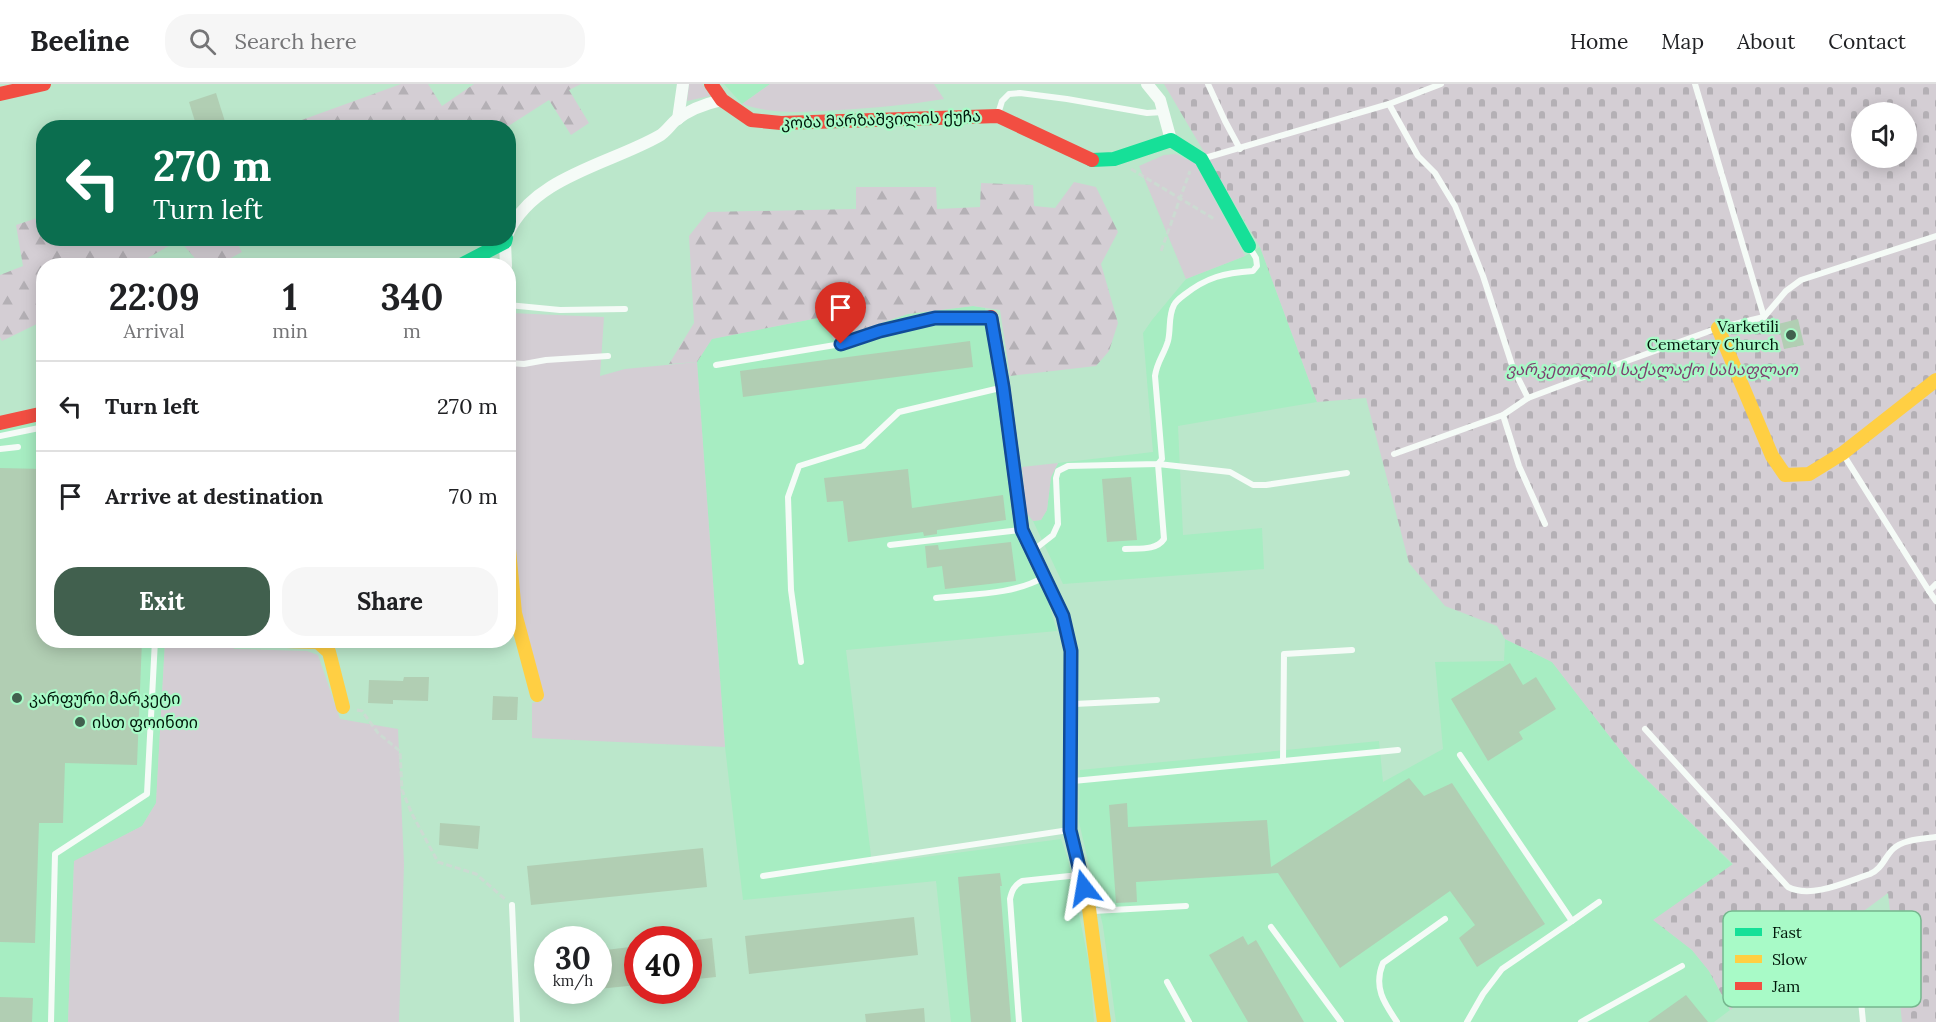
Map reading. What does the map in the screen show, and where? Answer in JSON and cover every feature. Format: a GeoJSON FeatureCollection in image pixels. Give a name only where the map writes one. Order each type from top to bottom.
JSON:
{"type":"FeatureCollection","features":[{"type":"Feature","properties":{"kind":"street"},"geometry":{"type":"LineString","coordinates":[[0,94],[44,84]]}},
{"type":"Feature","properties":{"kind":"street"},"geometry":{"type":"LineString","coordinates":[[678,119],[683,84]]}},
{"type":"Feature","properties":{"kind":"street","name":"კობა მარზაშვილის ქუჩა"},"geometry":{"type":"LineString","coordinates":[[711,84],[722,100],[751,120],[781,123],[998,116],[1091,160],[1114,159],[1171,140]]}},
{"type":"Feature","properties":{"kind":"street"},"geometry":{"type":"LineString","coordinates":[[1147,84],[1160,100],[1171,140],[1199,158],[1249,246]]}},
{"type":"Feature","properties":{"kind":"street"},"geometry":{"type":"LineString","coordinates":[[516,218],[547,188],[661,135],[678,119],[699,105],[722,100]]}},
{"type":"Feature","properties":{"kind":"street"},"geometry":{"type":"LineString","coordinates":[[472,258],[493,246]]}},
{"type":"Feature","properties":{"kind":"street"},"geometry":{"type":"LineString","coordinates":[[991,318],[1003,387],[1022,530],[1063,616],[1071,651],[1070,830],[1089,911],[1104,1022]]}},
{"type":"Feature","properties":{"kind":"street"},"geometry":{"type":"LineString","coordinates":[[1718,328],[1772,456],[1785,475],[1809,474],[1843,453],[1936,380]]}},
{"type":"Feature","properties":{"kind":"street"},"geometry":{"type":"LineString","coordinates":[[0,423],[36,414]]}},
{"type":"Feature","properties":{"kind":"street"},"geometry":{"type":"LineString","coordinates":[[516,617],[537,695]]}},
{"type":"Feature","properties":{"kind":"street"},"geometry":{"type":"LineString","coordinates":[[325,648],[329,652],[343,707]]}},
{"type":"Feature","properties":{"kind":"lane"},"geometry":{"type":"LineString","coordinates":[[1208,84],[1240,149]]}},
{"type":"Feature","properties":{"kind":"lane"},"geometry":{"type":"LineString","coordinates":[[1199,158],[1240,149],[1389,105],[1441,84]]}},
{"type":"Feature","properties":{"kind":"lane"},"geometry":{"type":"LineString","coordinates":[[1695,84],[1764,317]]}},
{"type":"Feature","properties":{"kind":"lane"},"geometry":{"type":"LineString","coordinates":[[998,116],[1002,101],[1009,94],[1020,93],[1147,113],[1163,112]]}},
{"type":"Feature","properties":{"kind":"lane"},"geometry":{"type":"LineString","coordinates":[[1389,105],[1419,156],[1434,173],[1455,206],[1483,276],[1513,368],[1528,398]]}},
{"type":"Feature","properties":{"kind":"lane"},"geometry":{"type":"LineString","coordinates":[[1394,454],[1503,415],[1528,398],[1718,328],[1764,317],[1786,291],[1801,280],[1936,236]]}},
{"type":"Feature","properties":{"kind":"lane"},"geometry":{"type":"LineString","coordinates":[[1125,549],[1156,546],[1164,539],[1158,464],[1162,459],[1162,454],[1155,376],[1157,363],[1165,350],[1170,331],[1170,315],[1174,302],[1199,283],[1231,273],[1253,271],[1257,266],[1256,258],[1249,246]]}},
{"type":"Feature","properties":{"kind":"lane"},"geometry":{"type":"LineString","coordinates":[[516,306],[560,310],[625,309]]}},
{"type":"Feature","properties":{"kind":"lane"},"geometry":{"type":"LineString","coordinates":[[716,365],[841,344],[880,331],[935,318],[991,318]]}},
{"type":"Feature","properties":{"kind":"lane"},"geometry":{"type":"LineString","coordinates":[[516,364],[608,356]]}},
{"type":"Feature","properties":{"kind":"lane"},"geometry":{"type":"LineString","coordinates":[[801,663],[790,590],[788,497],[799,466],[863,446],[899,412],[1003,387]]}},
{"type":"Feature","properties":{"kind":"lane"},"geometry":{"type":"LineString","coordinates":[[1503,415],[1519,466],[1545,524]]}},
{"type":"Feature","properties":{"kind":"lane"},"geometry":{"type":"LineString","coordinates":[[0,436],[36,429]]}},
{"type":"Feature","properties":{"kind":"lane"},"geometry":{"type":"LineString","coordinates":[[0,450],[18,447]]}},
{"type":"Feature","properties":{"kind":"lane"},"geometry":{"type":"LineString","coordinates":[[1843,453],[1936,601]]}},
{"type":"Feature","properties":{"kind":"lane"},"geometry":{"type":"LineString","coordinates":[[1032,551],[1053,536],[1058,524],[1056,478],[1058,471],[1068,466],[1158,464],[1230,472],[1253,485],[1347,473]]}},
{"type":"Feature","properties":{"kind":"lane"},"geometry":{"type":"LineString","coordinates":[[890,545],[1022,530]]}},
{"type":"Feature","properties":{"kind":"lane"},"geometry":{"type":"LineString","coordinates":[[936,598],[1017,588],[1030,585],[1045,576]]}},
{"type":"Feature","properties":{"kind":"lane"},"geometry":{"type":"LineString","coordinates":[[1929,591],[1936,584]]}},
{"type":"Feature","properties":{"kind":"lane"},"geometry":{"type":"LineString","coordinates":[[51,1022],[55,854],[147,794],[155,648]]}},
{"type":"Feature","properties":{"kind":"lane"},"geometry":{"type":"LineString","coordinates":[[1283,761],[1284,654],[1352,650]]}},
{"type":"Feature","properties":{"kind":"lane"},"geometry":{"type":"LineString","coordinates":[[1070,705],[1157,700]]}},
{"type":"Feature","properties":{"kind":"lane"},"geometry":{"type":"LineString","coordinates":[[1645,729],[1788,887],[1795,891],[1812,892],[1870,874],[1877,871],[1894,848],[1903,842],[1936,837]]}},
{"type":"Feature","properties":{"kind":"lane"},"geometry":{"type":"LineString","coordinates":[[1069,781],[1398,750]]}},
{"type":"Feature","properties":{"kind":"lane"},"geometry":{"type":"LineString","coordinates":[[1460,755],[1572,921]]}},
{"type":"Feature","properties":{"kind":"lane"},"geometry":{"type":"LineString","coordinates":[[764,876],[1070,830]]}},
{"type":"Feature","properties":{"kind":"lane"},"geometry":{"type":"LineString","coordinates":[[1019,1022],[1010,899],[1012,891],[1015,885],[1022,881],[1081,875]]}},
{"type":"Feature","properties":{"kind":"lane"},"geometry":{"type":"LineString","coordinates":[[1467,1022],[1483,994],[1502,969],[1599,902]]}},
{"type":"Feature","properties":{"kind":"lane"},"geometry":{"type":"LineString","coordinates":[[512,905],[517,1022]]}},
{"type":"Feature","properties":{"kind":"lane"},"geometry":{"type":"LineString","coordinates":[[1089,911],[1186,906]]}},
{"type":"Feature","properties":{"kind":"lane"},"geometry":{"type":"LineString","coordinates":[[1397,1022],[1382,999],[1379,988],[1379,973],[1383,963],[1445,919]]}},
{"type":"Feature","properties":{"kind":"lane"},"geometry":{"type":"LineString","coordinates":[[1271,927],[1341,1022]]}},
{"type":"Feature","properties":{"kind":"lane"},"geometry":{"type":"LineString","coordinates":[[1581,1022],[1682,966]]}},
{"type":"Feature","properties":{"kind":"lane"},"geometry":{"type":"LineString","coordinates":[[1167,982],[1189,1022]]}},
{"type":"Feature","properties":{"kind":"lane"},"geometry":{"type":"LineString","coordinates":[[1862,1007],[1863,1022]]}},
{"type":"Feature","properties":{"kind":"path"},"geometry":{"type":"LineString","coordinates":[[1161,251],[1180,199],[1199,158]]}},
{"type":"Feature","properties":{"kind":"path"},"geometry":{"type":"LineString","coordinates":[[1114,159],[1216,220]]}},
{"type":"Feature","properties":{"kind":"path"},"geometry":{"type":"LineString","coordinates":[[343,707],[362,711],[378,733],[400,751],[402,790],[438,862],[476,874],[512,905]]}},
{"type":"Feature","properties":{"kind":"shaded area"},"geometry":{"type":"Polygon","coordinates":[[[724,84],[770,84],[742,104],[724,84]]]}},
{"type":"Feature","properties":{"kind":"shaded area"},"geometry":{"type":"Polygon","coordinates":[[[1260,247],[1317,402],[1178,426],[1183,535],[1262,528],[1264,569],[1063,584],[1033,521],[1041,520],[1047,510],[1051,477],[1058,463],[1153,452],[1143,333],[1186,279],[1245,256],[1260,247]]]}},
{"type":"Feature","properties":{"kind":"shaded area"},"geometry":{"type":"Polygon","coordinates":[[[973,306],[985,308],[1013,517],[1047,598],[1057,631],[846,650],[872,864],[1061,839],[1068,859],[1090,969],[1094,1022],[951,1022],[936,881],[743,900],[725,747],[697,362],[711,339],[828,316],[834,339],[908,314],[973,306]]]}},
{"type":"Feature","properties":{"kind":"shaded area","name":"ისთ ფოინთი"},"geometry":{"type":"Polygon","coordinates":[[[36,421],[36,648],[165,648],[156,803],[142,826],[74,862],[68,1022],[0,1022],[0,429],[36,421]]]}},
{"type":"Feature","properties":{"kind":"shaded area"},"geometry":{"type":"Polygon","coordinates":[[[1505,639],[1552,662],[1631,764],[1733,865],[1654,920],[1692,950],[1709,971],[1723,997],[1723,1007],[1728,1007],[1730,1010],[1714,1022],[1116,1022],[1103,926],[1079,822],[1080,770],[1379,741],[1383,782],[1443,749],[1435,662],[1504,661],[1505,639]]]}},
{"type":"Feature","properties":{"kind":"green space"},"geometry":{"type":"Polygon","coordinates":[[[401,84],[428,84],[442,106],[474,84],[581,84],[569,90],[589,123],[571,135],[549,100],[516,121],[302,120],[401,84]]]}},
{"type":"Feature","properties":{"kind":"green space"},"geometry":{"type":"Polygon","coordinates":[[[689,84],[702,84],[710,96],[687,101],[689,84]]]}},
{"type":"Feature","properties":{"kind":"green space"},"geometry":{"type":"Polygon","coordinates":[[[770,84],[934,84],[944,99],[878,107],[801,112],[766,110],[742,104],[770,84]]]}},
{"type":"Feature","properties":{"kind":"green space","name":"ვარკეთილის საქალაქო სასაფლაო"},"geometry":{"type":"Polygon","coordinates":[[[1164,84],[1936,84],[1936,1022],[1902,1022],[1900,1007],[1921,1007],[1921,911],[1890,911],[1888,893],[1864,911],[1723,911],[1723,997],[1709,971],[1692,950],[1653,920],[1733,864],[1631,764],[1552,662],[1505,639],[1497,626],[1445,606],[1409,563],[1366,398],[1317,402],[1260,247],[1164,84]]]}},
{"type":"Feature","properties":{"kind":"green space"},"geometry":{"type":"Polygon","coordinates":[[[1176,154],[1195,163],[1245,256],[1186,279],[1139,166],[1164,155],[1176,154]]]}},
{"type":"Feature","properties":{"kind":"green space"},"geometry":{"type":"Polygon","coordinates":[[[1074,182],[1096,187],[1118,232],[1101,264],[1118,323],[1109,351],[1096,366],[1010,376],[1000,310],[973,306],[908,314],[833,339],[828,316],[712,339],[697,362],[669,364],[694,323],[689,236],[708,212],[856,209],[856,187],[936,187],[937,209],[980,207],[981,183],[1033,185],[1034,206],[1055,208],[1074,182]]]}},
{"type":"Feature","properties":{"kind":"green space"},"geometry":{"type":"Polygon","coordinates":[[[36,218],[36,246],[169,246],[148,258],[36,258],[36,324],[2,341],[0,337],[0,275],[23,266],[16,225],[36,218]]]}},
{"type":"Feature","properties":{"kind":"green space"},"geometry":{"type":"Polygon","coordinates":[[[184,246],[239,246],[242,252],[231,258],[195,258],[184,246]]]}},
{"type":"Feature","properties":{"kind":"green space"},"geometry":{"type":"Polygon","coordinates":[[[516,313],[604,317],[600,376],[625,369],[697,362],[725,747],[532,738],[532,703],[543,701],[521,610],[516,561],[516,313]]]}},
{"type":"Feature","properties":{"kind":"green space"},"geometry":{"type":"Polygon","coordinates":[[[1058,463],[1051,477],[1047,510],[1041,520],[1033,521],[1026,512],[1022,467],[1058,463]]]}},
{"type":"Feature","properties":{"kind":"green space"},"geometry":{"type":"Polygon","coordinates":[[[165,648],[307,651],[318,655],[340,719],[398,729],[404,864],[399,1022],[68,1022],[74,861],[142,826],[156,803],[165,648]]]}},
{"type":"Feature","properties":{"kind":"building"},"geometry":{"type":"Polygon","coordinates":[[[216,93],[224,120],[195,120],[189,102],[216,93]]]}},
{"type":"Feature","properties":{"kind":"building","name":"Varketili Cemetary Church"},"geometry":{"type":"Polygon","coordinates":[[[1798,319],[1804,345],[1784,349],[1778,324],[1798,319]]]}},
{"type":"Feature","properties":{"kind":"building"},"geometry":{"type":"Polygon","coordinates":[[[970,341],[973,367],[743,397],[740,371],[970,341]]]}},
{"type":"Feature","properties":{"kind":"building"},"geometry":{"type":"Polygon","coordinates":[[[0,468],[36,469],[36,648],[142,648],[137,765],[65,763],[63,823],[39,823],[35,943],[0,942],[0,468]]]}},
{"type":"Feature","properties":{"kind":"building"},"geometry":{"type":"Polygon","coordinates":[[[908,469],[912,508],[1003,495],[1006,520],[937,530],[937,534],[924,536],[923,532],[848,542],[843,501],[827,502],[824,478],[908,469]]]}},
{"type":"Feature","properties":{"kind":"building"},"geometry":{"type":"Polygon","coordinates":[[[1131,477],[1137,540],[1107,542],[1102,479],[1131,477]]]}},
{"type":"Feature","properties":{"kind":"building"},"geometry":{"type":"Polygon","coordinates":[[[1011,542],[1016,581],[945,589],[942,566],[927,568],[925,546],[938,545],[939,550],[1011,542]]]}},
{"type":"Feature","properties":{"kind":"building"},"geometry":{"type":"Polygon","coordinates":[[[1510,663],[1523,685],[1536,677],[1556,709],[1519,732],[1523,739],[1488,761],[1451,699],[1510,663]]]}},
{"type":"Feature","properties":{"kind":"building"},"geometry":{"type":"Polygon","coordinates":[[[404,677],[429,677],[428,701],[393,700],[393,704],[368,703],[369,680],[403,681],[404,677]]]}},
{"type":"Feature","properties":{"kind":"building"},"geometry":{"type":"Polygon","coordinates":[[[493,696],[518,697],[517,720],[492,720],[493,696]]]}},
{"type":"Feature","properties":{"kind":"building"},"geometry":{"type":"Polygon","coordinates":[[[1409,778],[1424,796],[1452,783],[1545,924],[1477,967],[1459,938],[1475,925],[1450,891],[1340,968],[1278,873],[1136,882],[1137,902],[1116,903],[1109,805],[1127,803],[1128,827],[1267,820],[1271,867],[1409,778]]]}},
{"type":"Feature","properties":{"kind":"building"},"geometry":{"type":"Polygon","coordinates":[[[440,823],[480,826],[478,849],[439,845],[440,823]]]}},
{"type":"Feature","properties":{"kind":"building"},"geometry":{"type":"Polygon","coordinates":[[[703,848],[707,887],[531,905],[527,866],[703,848]]]}},
{"type":"Feature","properties":{"kind":"building"},"geometry":{"type":"Polygon","coordinates":[[[1000,873],[1011,1022],[971,1022],[958,877],[1000,873]]]}},
{"type":"Feature","properties":{"kind":"building"},"geometry":{"type":"Polygon","coordinates":[[[914,917],[918,955],[749,974],[745,936],[914,917]]]}},
{"type":"Feature","properties":{"kind":"building"},"geometry":{"type":"Polygon","coordinates":[[[1243,936],[1248,945],[1256,940],[1304,1022],[1248,1022],[1209,955],[1243,936]]]}},
{"type":"Feature","properties":{"kind":"building"},"geometry":{"type":"Polygon","coordinates":[[[712,938],[716,977],[702,978],[702,939],[712,938]]]}},
{"type":"Feature","properties":{"kind":"building"},"geometry":{"type":"Polygon","coordinates":[[[624,948],[624,986],[612,988],[612,949],[624,948]]]}},
{"type":"Feature","properties":{"kind":"building"},"geometry":{"type":"Polygon","coordinates":[[[1686,995],[1708,1022],[1648,1022],[1686,995]]]}},
{"type":"Feature","properties":{"kind":"building"},"geometry":{"type":"Polygon","coordinates":[[[0,997],[33,998],[32,1022],[0,1022],[0,997]]]}},
{"type":"Feature","properties":{"kind":"building"},"geometry":{"type":"Polygon","coordinates":[[[924,1008],[925,1022],[866,1022],[865,1014],[924,1008]]]}},
{"type":"Feature","properties":{"kind":"traffic: fast"},"geometry":{"type":"LineString","coordinates":[[1092,160],[1114,159],[1171,140],[1201,159],[1249,246]]}},
{"type":"Feature","properties":{"kind":"traffic: fast"},"geometry":{"type":"LineString","coordinates":[[474,258],[497,246]]}},
{"type":"Feature","properties":{"kind":"traffic: slow"},"geometry":{"type":"LineString","coordinates":[[1718,328],[1772,456],[1785,475],[1809,474],[1843,453],[1936,380]]}},
{"type":"Feature","properties":{"kind":"traffic: slow"},"geometry":{"type":"LineString","coordinates":[[1041,570],[1063,616],[1071,651],[1070,830],[1088,901],[1104,1022]]}},
{"type":"Feature","properties":{"kind":"traffic: slow"},"geometry":{"type":"LineString","coordinates":[[516,617],[537,695]]}},
{"type":"Feature","properties":{"kind":"traffic: slow"},"geometry":{"type":"LineString","coordinates":[[325,648],[329,652],[343,707]]}},
{"type":"Feature","properties":{"kind":"traffic: jam"},"geometry":{"type":"LineString","coordinates":[[0,94],[44,84]]}},
{"type":"Feature","properties":{"kind":"traffic: jam"},"geometry":{"type":"LineString","coordinates":[[711,84],[722,100],[751,120],[781,123],[998,116],[1092,160]]}},
{"type":"Feature","properties":{"kind":"traffic: jam"},"geometry":{"type":"LineString","coordinates":[[991,317],[1022,530],[1041,570]]}},
{"type":"Feature","properties":{"kind":"traffic: jam"},"geometry":{"type":"LineString","coordinates":[[0,423],[36,415]]}},
{"type":"Feature","properties":{"kind":"place","name":"Varketili Cemetary Church"},"geometry":{"type":"Point","coordinates":[1791,335]}},
{"type":"Feature","properties":{"kind":"place","name":"კარფური მარკეტი"},"geometry":{"type":"Point","coordinates":[17,698]}},
{"type":"Feature","properties":{"kind":"place","name":"ისთ ფოინთი"},"geometry":{"type":"Point","coordinates":[80,722]}},
{"type":"Feature","properties":{"kind":"route"},"geometry":{"type":"LineString","coordinates":[[841,344],[880,331],[935,318],[991,318],[1003,387],[1022,530],[1063,616],[1071,651],[1070,830],[1084,888]]}}]}
